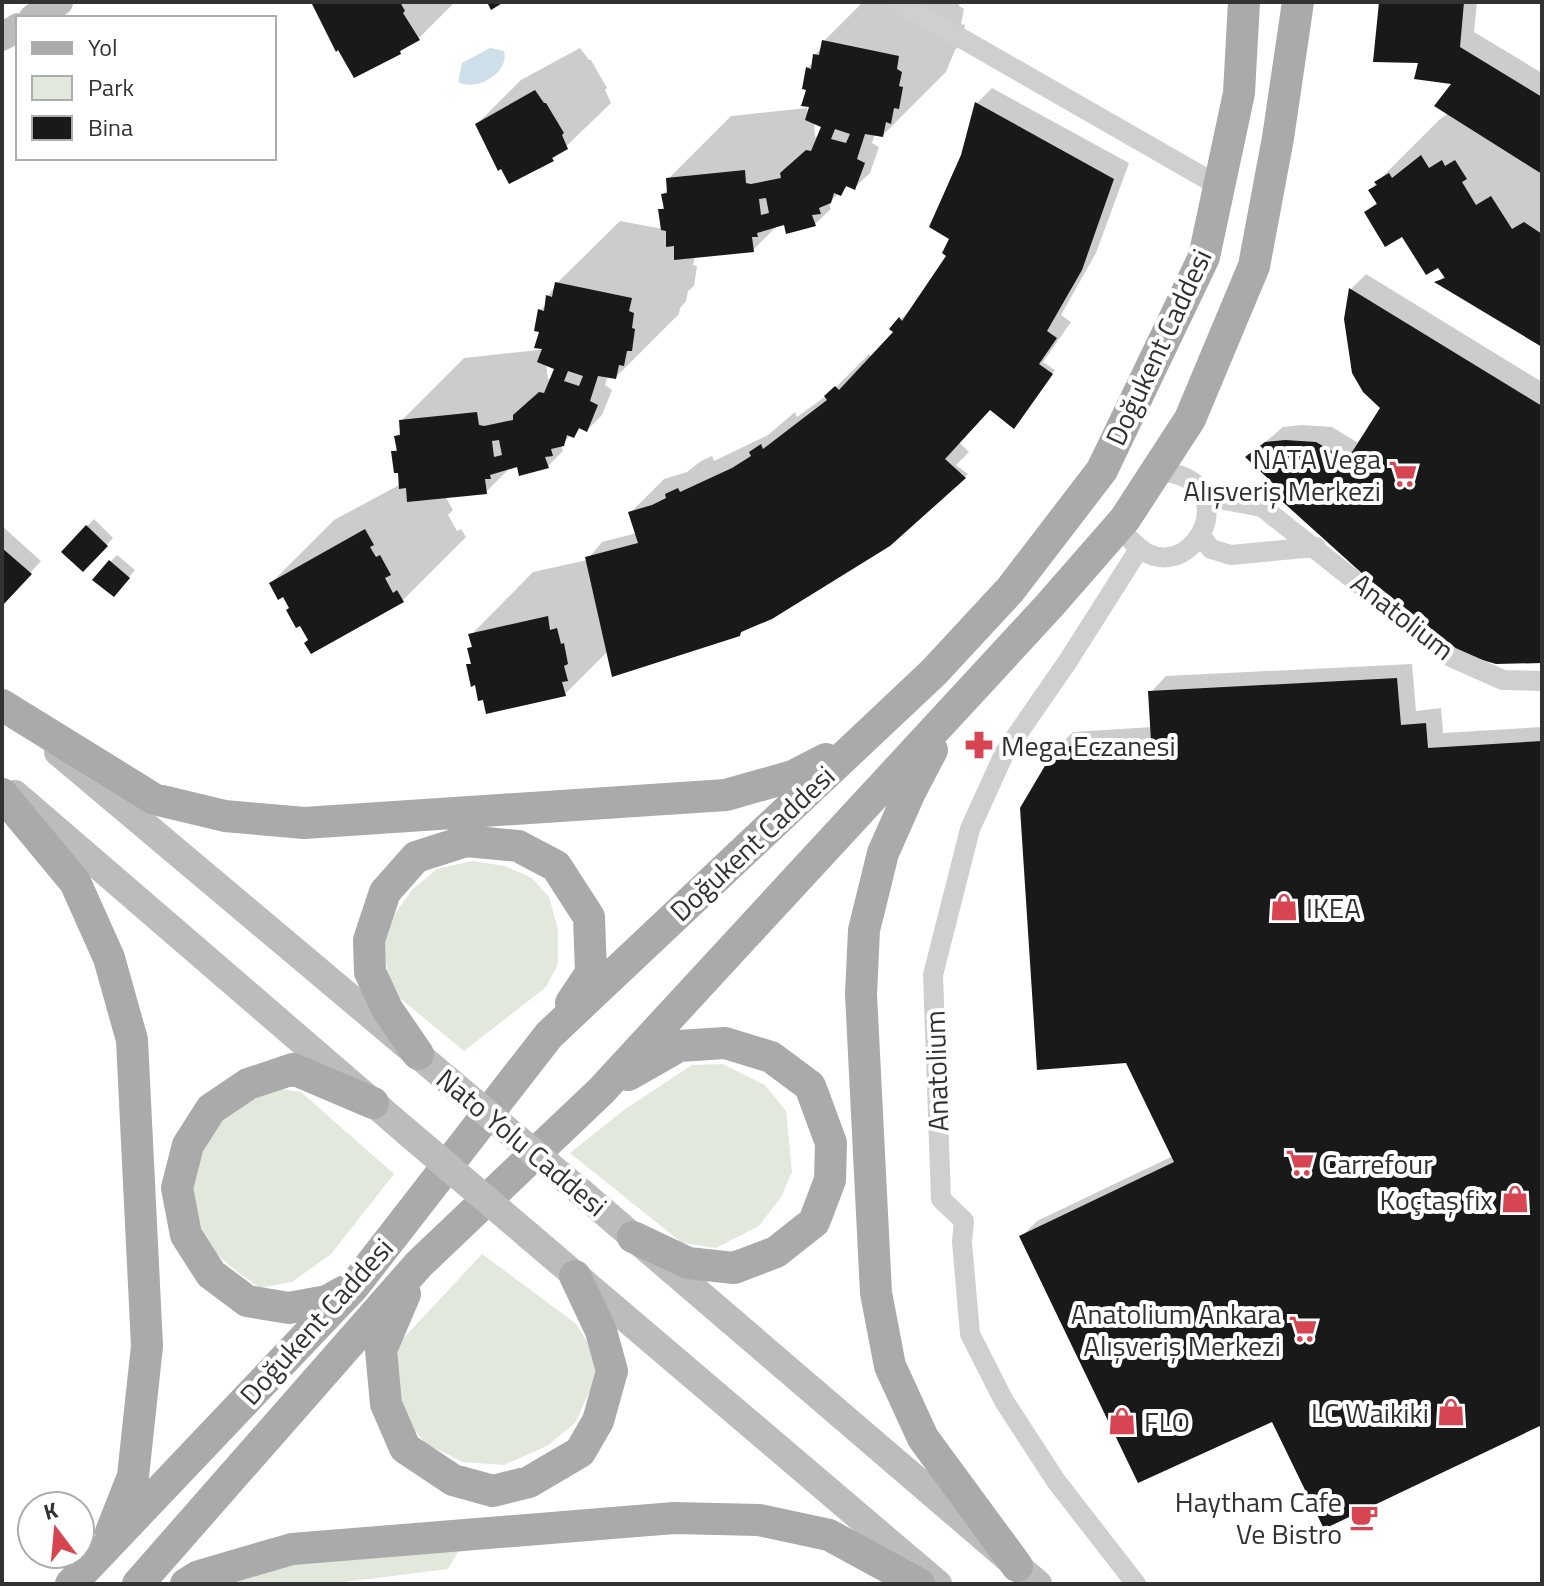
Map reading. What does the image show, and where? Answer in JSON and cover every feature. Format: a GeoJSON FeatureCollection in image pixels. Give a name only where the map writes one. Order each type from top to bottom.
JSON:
{"type":"FeatureCollection","features":[{"type":"Feature","properties":{"kind":"main road"},"geometry":{"type":"LineString","coordinates":[[36,16],[59,2]]}},
{"type":"Feature","properties":{"kind":"main road","name":"Doğukent Caddesi"},"geometry":{"type":"LineString","coordinates":[[69,1584],[354,1286],[549,1035],[934,672],[1010,590],[1102,470],[1204,257],[1239,93],[1244,2]]}},
{"type":"Feature","properties":{"kind":"main road","name":"Doğukent Caddesi"},"geometry":{"type":"LineString","coordinates":[[138,1584],[419,1264],[601,1091],[955,708],[1129,538],[1157,470],[1190,419],[1254,266],[1278,138],[1298,2]]}},
{"type":"Feature","properties":{"kind":"main road"},"geometry":{"type":"LineString","coordinates":[[2,705],[154,799],[225,816],[304,823],[726,795],[793,776],[853,745],[934,672]]}},
{"type":"Feature","properties":{"kind":"main road","name":"Nato Yolu Caddesi"},"geometry":{"type":"LineString","coordinates":[[2,705],[582,1193],[1027,1575]]}},
{"type":"Feature","properties":{"kind":"main road"},"geometry":{"type":"LineString","coordinates":[[955,708],[910,792],[883,853],[864,930],[861,994],[876,1293],[890,1366],[923,1438],[1027,1575]]}},
{"type":"Feature","properties":{"kind":"main road"},"geometry":{"type":"LineString","coordinates":[[2,783],[938,1584]]}},
{"type":"Feature","properties":{"kind":"main road"},"geometry":{"type":"LineString","coordinates":[[2,794],[75,882],[109,958],[132,1040],[147,1346],[142,1406],[133,1476],[110,1533],[69,1584]]}},
{"type":"Feature","properties":{"kind":"main road"},"geometry":{"type":"LineString","coordinates":[[418,1054],[387,1009],[370,972],[369,940],[385,892],[416,857],[466,841],[518,846],[556,866],[589,917],[591,973],[549,1035]]}},
{"type":"Feature","properties":{"kind":"main road"},"geometry":{"type":"LineString","coordinates":[[601,1091],[679,1046],[725,1043],[771,1057],[810,1086],[831,1143],[830,1180],[814,1222],[776,1252],[734,1268],[688,1263],[633,1237]]}},
{"type":"Feature","properties":{"kind":"main road"},"geometry":{"type":"LineString","coordinates":[[354,1286],[327,1301],[289,1308],[247,1301],[211,1274],[186,1235],[177,1188],[188,1145],[211,1109],[248,1084],[293,1069],[373,1103]]}},
{"type":"Feature","properties":{"kind":"main road"},"geometry":{"type":"LineString","coordinates":[[419,1264],[381,1350],[386,1404],[405,1448],[453,1480],[493,1491],[529,1482],[580,1452],[598,1421],[612,1371],[601,1331],[575,1276]]}},
{"type":"Feature","properties":{"kind":"main road"},"geometry":{"type":"LineString","coordinates":[[186,1584],[199,1576],[292,1549],[674,1518],[759,1520],[829,1535],[919,1584]]}},
{"type":"Feature","properties":{"kind":"street"},"geometry":{"type":"LineString","coordinates":[[898,2],[1219,186]]}},
{"type":"Feature","properties":{"kind":"street","name":"Anatolium"},"geometry":{"type":"LineString","coordinates":[[1157,470],[1189,479],[1203,496],[1262,507],[1451,657],[1503,680],[1542,681]]}},
{"type":"Feature","properties":{"kind":"street"},"geometry":{"type":"LineString","coordinates":[[1129,538],[1164,558],[1190,550],[1201,536],[1207,518],[1203,496]]}},
{"type":"Feature","properties":{"kind":"street"},"geometry":{"type":"LineString","coordinates":[[1201,536],[1211,549],[1231,555],[1316,547]]}},
{"type":"Feature","properties":{"kind":"street","name":"Anatolium"},"geometry":{"type":"LineString","coordinates":[[1129,538],[1068,661],[1005,752],[970,829],[933,975],[941,1199],[964,1221],[962,1242],[970,1334],[1004,1401],[1056,1481],[1136,1584]]}},
{"type":"Feature","properties":{"kind":"green space"},"geometry":{"type":"Polygon","coordinates":[[[472,861],[505,866],[532,878],[549,897],[558,929],[558,964],[546,987],[464,1051],[390,990],[383,939],[396,912],[413,889],[437,869],[472,861]]]}},
{"type":"Feature","properties":{"kind":"green space"},"geometry":{"type":"Polygon","coordinates":[[[723,1064],[765,1085],[786,1111],[792,1172],[781,1197],[759,1226],[716,1248],[682,1243],[570,1153],[624,1110],[692,1065],[723,1064]]]}},
{"type":"Feature","properties":{"kind":"green space"},"geometry":{"type":"Polygon","coordinates":[[[268,1087],[301,1092],[394,1174],[331,1254],[292,1282],[260,1288],[224,1260],[198,1229],[191,1212],[189,1192],[192,1171],[217,1118],[229,1107],[268,1087]]]}},
{"type":"Feature","properties":{"kind":"green space"},"geometry":{"type":"Polygon","coordinates":[[[482,1254],[575,1323],[598,1357],[591,1388],[575,1423],[547,1446],[504,1465],[463,1462],[426,1444],[402,1415],[393,1371],[399,1343],[482,1254]]]}},
{"type":"Feature","properties":{"kind":"green space"},"geometry":{"type":"Polygon","coordinates":[[[468,1535],[448,1569],[328,1584],[186,1584],[199,1576],[468,1535]]]}},
{"type":"Feature","properties":{"kind":"water"},"geometry":{"type":"Polygon","coordinates":[[[490,48],[504,51],[502,67],[497,73],[474,84],[458,82],[462,63],[490,48]]]}},
{"type":"Feature","properties":{"kind":"building"},"geometry":{"type":"Polygon","coordinates":[[[311,2],[400,2],[405,11],[403,13],[420,40],[400,51],[401,54],[354,78],[338,50],[336,52],[311,2]]]}},
{"type":"Feature","properties":{"kind":"building"},"geometry":{"type":"Polygon","coordinates":[[[487,2],[504,2],[491,10],[487,2]]]}},
{"type":"Feature","properties":{"kind":"building"},"geometry":{"type":"Polygon","coordinates":[[[1379,2],[1464,2],[1460,47],[1542,97],[1542,174],[1434,106],[1451,84],[1414,79],[1418,63],[1373,62],[1379,2]]]}},
{"type":"Feature","properties":{"kind":"building"},"geometry":{"type":"Polygon","coordinates":[[[822,40],[899,56],[897,69],[902,72],[899,86],[903,87],[899,109],[894,108],[891,124],[886,122],[883,137],[865,134],[857,159],[865,163],[855,190],[846,186],[841,196],[834,193],[831,203],[819,208],[821,214],[812,215],[816,226],[786,234],[784,225],[757,233],[758,237],[752,237],[754,252],[674,260],[674,246],[666,247],[666,231],[661,230],[658,209],[664,209],[661,194],[667,193],[666,178],[745,170],[746,183],[781,178],[780,173],[806,150],[811,151],[821,127],[805,120],[809,107],[801,106],[806,90],[802,89],[806,67],[811,69],[813,54],[819,55],[822,40]],[[835,129],[831,139],[846,143],[850,134],[835,129]],[[766,198],[759,199],[761,215],[769,213],[766,198]]]}},
{"type":"Feature","properties":{"kind":"building"},"geometry":{"type":"Polygon","coordinates":[[[535,90],[564,133],[562,135],[568,149],[552,158],[554,161],[509,184],[501,169],[498,171],[475,124],[535,90]]]}},
{"type":"Feature","properties":{"kind":"building"},"geometry":{"type":"Polygon","coordinates":[[[975,102],[1114,179],[1082,270],[1047,331],[1057,338],[1039,364],[1053,374],[1014,429],[990,410],[945,459],[966,478],[890,546],[772,619],[741,632],[740,636],[612,677],[585,557],[638,543],[628,512],[652,505],[666,498],[665,494],[678,488],[680,492],[732,468],[751,456],[749,452],[761,444],[763,449],[827,400],[824,396],[835,386],[839,390],[893,332],[889,329],[899,317],[902,321],[946,256],[942,253],[949,239],[929,227],[961,155],[975,102]]]}},
{"type":"Feature","properties":{"kind":"building"},"geometry":{"type":"Polygon","coordinates":[[[1421,155],[1429,168],[1442,160],[1445,166],[1455,160],[1467,179],[1462,182],[1476,205],[1491,196],[1512,229],[1524,222],[1542,234],[1542,347],[1434,282],[1445,278],[1438,268],[1426,275],[1402,237],[1385,247],[1364,212],[1377,204],[1368,190],[1377,185],[1374,182],[1389,173],[1392,178],[1421,155]]]}},
{"type":"Feature","properties":{"kind":"building"},"geometry":{"type":"Polygon","coordinates":[[[555,282],[632,298],[629,311],[634,313],[632,328],[635,329],[632,351],[627,351],[624,366],[619,365],[616,379],[598,376],[590,401],[598,405],[587,432],[579,428],[574,438],[567,435],[564,446],[551,449],[553,456],[545,457],[549,468],[519,476],[517,467],[490,475],[491,479],[485,479],[487,494],[407,502],[406,488],[399,489],[391,451],[397,451],[394,436],[400,435],[399,420],[477,412],[479,425],[513,420],[513,415],[539,392],[544,393],[554,369],[537,362],[542,349],[534,348],[539,332],[534,331],[538,309],[544,311],[546,295],[552,297],[555,282]],[[568,371],[564,381],[579,386],[583,376],[568,371]],[[499,440],[492,441],[494,457],[502,455],[499,440]]]}},
{"type":"Feature","properties":{"kind":"building","name":"NATA Vega Alışveriş Merkezi"},"geometry":{"type":"Polygon","coordinates":[[[1349,288],[1542,406],[1542,663],[1496,664],[1455,652],[1386,595],[1274,494],[1278,488],[1245,457],[1265,442],[1285,440],[1316,442],[1347,460],[1380,408],[1363,392],[1352,373],[1344,319],[1349,288]]]}},
{"type":"Feature","properties":{"kind":"building"},"geometry":{"type":"Polygon","coordinates":[[[86,525],[108,546],[83,572],[61,552],[86,525]]]}},
{"type":"Feature","properties":{"kind":"building"},"geometry":{"type":"Polygon","coordinates":[[[365,529],[374,545],[370,547],[376,557],[380,555],[391,575],[385,578],[393,593],[397,590],[404,602],[311,654],[304,643],[308,640],[300,626],[296,628],[283,597],[278,600],[269,583],[365,529]]]}},
{"type":"Feature","properties":{"kind":"building"},"geometry":{"type":"Polygon","coordinates":[[[2,548],[32,574],[2,606],[2,548]]]}},
{"type":"Feature","properties":{"kind":"building"},"geometry":{"type":"Polygon","coordinates":[[[109,560],[130,578],[114,597],[92,580],[109,560]]]}},
{"type":"Feature","properties":{"kind":"building"},"geometry":{"type":"Polygon","coordinates":[[[548,616],[550,630],[557,628],[561,644],[564,643],[568,664],[564,666],[568,681],[562,682],[566,696],[486,714],[483,700],[478,701],[475,685],[471,687],[466,664],[471,664],[467,648],[472,647],[468,634],[548,616]]]}},
{"type":"Feature","properties":{"kind":"building"},"geometry":{"type":"Polygon","coordinates":[[[1397,678],[1401,725],[1426,723],[1428,748],[1542,741],[1542,1425],[1324,1529],[1272,1422],[1138,1483],[1019,1236],[1174,1162],[1126,1063],[1037,1070],[1020,808],[1056,747],[1151,741],[1148,691],[1397,678]]]}},
{"type":"Feature","properties":{"kind":"place","name":"NATA Vega Alışveriş Merkezi"},"geometry":{"type":"Point","coordinates":[1403,474]}},
{"type":"Feature","properties":{"kind":"place","name":"Mega Eczanesi"},"geometry":{"type":"Point","coordinates":[979,745]}},
{"type":"Feature","properties":{"kind":"place","name":"IKEA"},"geometry":{"type":"Point","coordinates":[1284,907]}},
{"type":"Feature","properties":{"kind":"place","name":"Carrefour"},"geometry":{"type":"Point","coordinates":[1300,1163]}},
{"type":"Feature","properties":{"kind":"place","name":"Koçtaş fix"},"geometry":{"type":"Point","coordinates":[1515,1199]}},
{"type":"Feature","properties":{"kind":"place","name":"Anatolium Ankara Alışveriş Merkezi"},"geometry":{"type":"Point","coordinates":[1303,1329]}},
{"type":"Feature","properties":{"kind":"place","name":"LC Waikiki"},"geometry":{"type":"Point","coordinates":[1451,1412]}},
{"type":"Feature","properties":{"kind":"place","name":"FLO"},"geometry":{"type":"Point","coordinates":[1122,1421]}},
{"type":"Feature","properties":{"kind":"place","name":"Haytham Cafe Ve Bistro"},"geometry":{"type":"Point","coordinates":[1364,1517]}}]}
